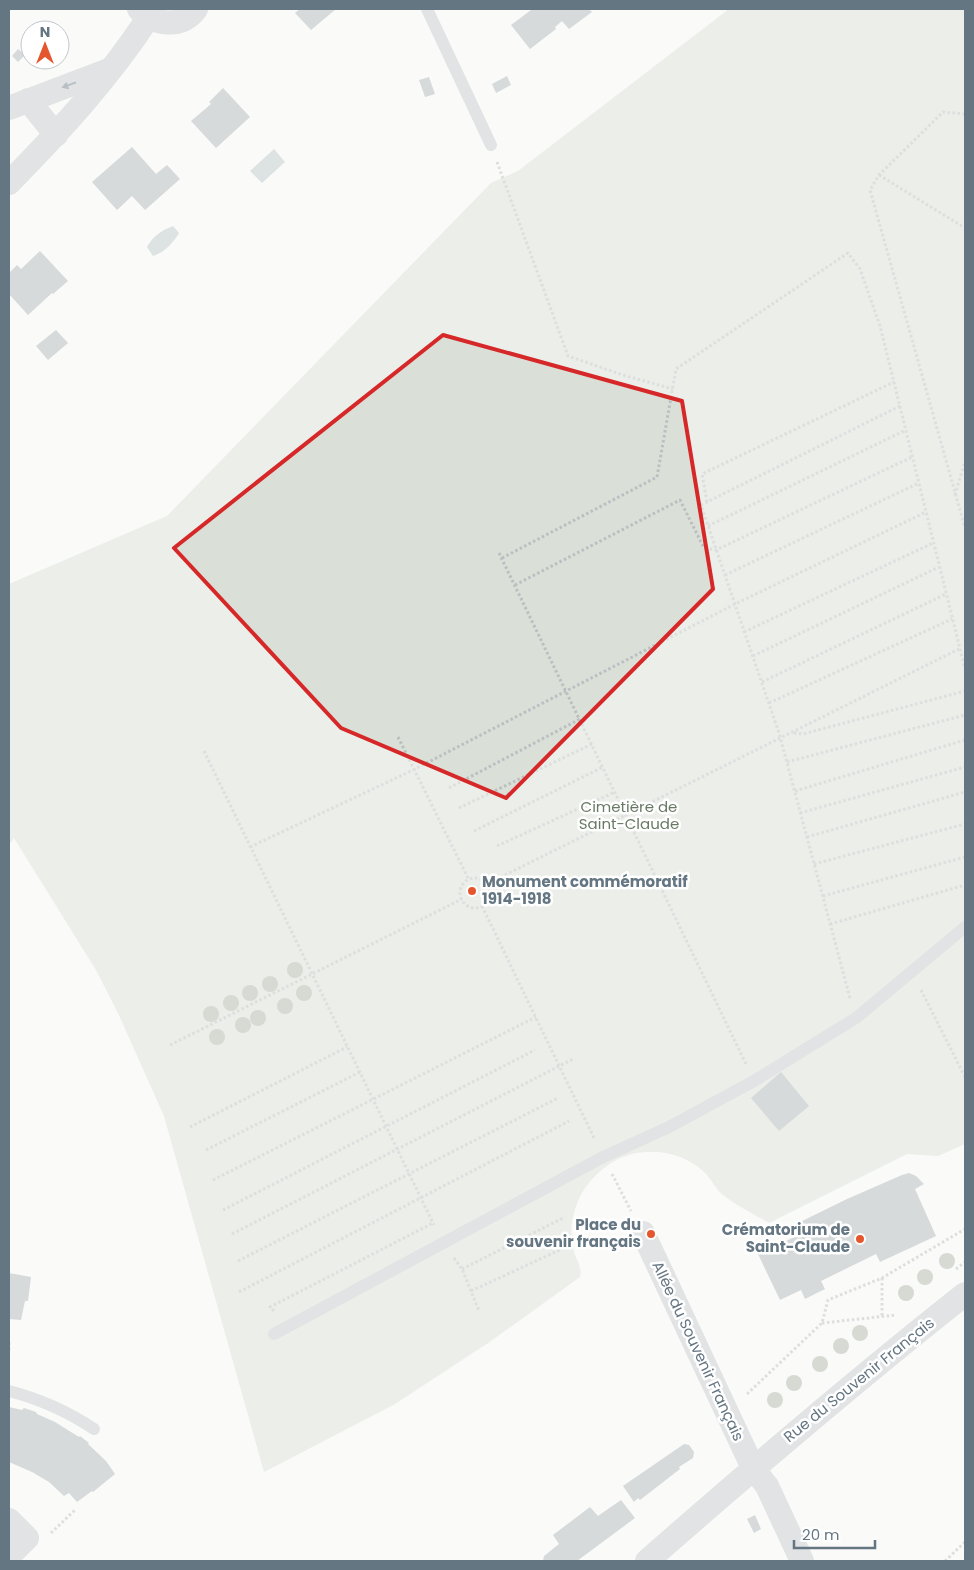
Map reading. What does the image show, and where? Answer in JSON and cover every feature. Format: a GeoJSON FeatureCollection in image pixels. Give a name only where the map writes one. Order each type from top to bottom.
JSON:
{"type":"FeatureCollection","features":[{"type":"Feature","properties":{"kind":"street"},"geometry":{"type":"LineString","coordinates":[[9,183],[56,135],[127,50],[143,13],[159,22],[172,23],[183,20],[196,9]]}},
{"type":"Feature","properties":{"kind":"street"},"geometry":{"type":"LineString","coordinates":[[18,104],[110,70]]}},
{"type":"Feature","properties":{"kind":"street"},"geometry":{"type":"LineString","coordinates":[[18,104],[56,135]]}},
{"type":"Feature","properties":{"kind":"street","name":"Allée du Souvenir Français"},"geometry":{"type":"LineString","coordinates":[[643,1233],[753,1468],[767,1486],[802,1561]]}},
{"type":"Feature","properties":{"kind":"street","name":"Rue du Souvenir Français"},"geometry":{"type":"LineString","coordinates":[[647,1561],[753,1468],[899,1346],[965,1294]]}},
{"type":"Feature","properties":{"kind":"street"},"geometry":{"type":"LineString","coordinates":[[9,1520],[27,1538],[9,1556]]}},
{"type":"Feature","properties":{"kind":"lane"},"geometry":{"type":"LineString","coordinates":[[427,9],[491,145]]}},
{"type":"Feature","properties":{"kind":"lane"},"geometry":{"type":"LineString","coordinates":[[274,1334],[603,1157],[669,1127],[754,1080],[856,1018],[965,927]]}},
{"type":"Feature","properties":{"kind":"lane"},"geometry":{"type":"LineString","coordinates":[[9,1391],[32,1397],[63,1410],[94,1429]]}},
{"type":"Feature","properties":{"kind":"path"},"geometry":{"type":"LineString","coordinates":[[965,114],[943,112],[879,175],[870,190],[965,528]]}},
{"type":"Feature","properties":{"kind":"path"},"geometry":{"type":"LineString","coordinates":[[491,145],[568,356],[623,375],[673,389]]}},
{"type":"Feature","properties":{"kind":"path"},"geometry":{"type":"LineString","coordinates":[[879,175],[965,228]]}},
{"type":"Feature","properties":{"kind":"path"},"geometry":{"type":"LineString","coordinates":[[502,558],[657,477],[676,369],[848,253],[860,269],[880,326],[965,669]]}},
{"type":"Feature","properties":{"kind":"path"},"geometry":{"type":"LineString","coordinates":[[707,502],[702,474],[894,382]]}},
{"type":"Feature","properties":{"kind":"path"},"geometry":{"type":"LineString","coordinates":[[856,1018],[787,762],[762,682],[701,505],[900,406]]}},
{"type":"Feature","properties":{"kind":"path"},"geometry":{"type":"LineString","coordinates":[[708,526],[906,430]]}},
{"type":"Feature","properties":{"kind":"path"},"geometry":{"type":"LineString","coordinates":[[515,585],[680,500],[704,548],[716,550],[912,456]]}},
{"type":"Feature","properties":{"kind":"path"},"geometry":{"type":"LineString","coordinates":[[956,495],[965,460]]}},
{"type":"Feature","properties":{"kind":"path"},"geometry":{"type":"LineString","coordinates":[[725,575],[919,483]]}},
{"type":"Feature","properties":{"kind":"path"},"geometry":{"type":"LineString","coordinates":[[250,847],[413,770],[735,604],[926,512]]}},
{"type":"Feature","properties":{"kind":"path"},"geometry":{"type":"LineString","coordinates":[[744,632],[934,543]]}},
{"type":"Feature","properties":{"kind":"path"},"geometry":{"type":"LineString","coordinates":[[499,552],[754,1080]]}},
{"type":"Feature","properties":{"kind":"path"},"geometry":{"type":"LineString","coordinates":[[753,656],[939,566]]}},
{"type":"Feature","properties":{"kind":"path"},"geometry":{"type":"LineString","coordinates":[[762,682],[946,594]]}},
{"type":"Feature","properties":{"kind":"path"},"geometry":{"type":"LineString","coordinates":[[769,703],[952,619]]}},
{"type":"Feature","properties":{"kind":"path"},"geometry":{"type":"LineString","coordinates":[[487,884],[960,649]]}},
{"type":"Feature","properties":{"kind":"path"},"geometry":{"type":"LineString","coordinates":[[793,732],[803,734],[965,691]]}},
{"type":"Feature","properties":{"kind":"path"},"geometry":{"type":"LineString","coordinates":[[787,762],[965,716]]}},
{"type":"Feature","properties":{"kind":"path"},"geometry":{"type":"LineString","coordinates":[[449,788],[580,719]]}},
{"type":"Feature","properties":{"kind":"path"},"geometry":{"type":"LineString","coordinates":[[398,737],[469,880]]}},
{"type":"Feature","properties":{"kind":"path"},"geometry":{"type":"LineString","coordinates":[[794,791],[965,740]]}},
{"type":"Feature","properties":{"kind":"path"},"geometry":{"type":"LineString","coordinates":[[459,808],[592,744]]}},
{"type":"Feature","properties":{"kind":"path"},"geometry":{"type":"LineString","coordinates":[[204,751],[420,1198],[443,1244],[462,1269],[479,1311]]}},
{"type":"Feature","properties":{"kind":"path"},"geometry":{"type":"LineString","coordinates":[[474,831],[603,767]]}},
{"type":"Feature","properties":{"kind":"path"},"geometry":{"type":"LineString","coordinates":[[800,813],[965,767]]}},
{"type":"Feature","properties":{"kind":"path"},"geometry":{"type":"LineString","coordinates":[[497,846],[615,792]]}},
{"type":"Feature","properties":{"kind":"path"},"geometry":{"type":"LineString","coordinates":[[807,837],[965,792]]}},
{"type":"Feature","properties":{"kind":"path"},"geometry":{"type":"LineString","coordinates":[[814,864],[965,824]]}},
{"type":"Feature","properties":{"kind":"path"},"geometry":{"type":"LineString","coordinates":[[823,896],[965,857]]}},
{"type":"Feature","properties":{"kind":"path"},"geometry":{"type":"LineString","coordinates":[[479,879],[487,884],[490,894],[482,906],[468,906],[462,899],[461,890],[465,882],[469,880],[479,879]]}},
{"type":"Feature","properties":{"kind":"path"},"geometry":{"type":"LineString","coordinates":[[830,924],[965,885]]}},
{"type":"Feature","properties":{"kind":"path"},"geometry":{"type":"LineString","coordinates":[[170,1045],[462,899]]}},
{"type":"Feature","properties":{"kind":"path"},"geometry":{"type":"LineString","coordinates":[[482,906],[603,1157],[643,1233]]}},
{"type":"Feature","properties":{"kind":"path"},"geometry":{"type":"LineString","coordinates":[[912,972],[965,1077]]}},
{"type":"Feature","properties":{"kind":"path"},"geometry":{"type":"LineString","coordinates":[[213,1180],[536,1017]]}},
{"type":"Feature","properties":{"kind":"path"},"geometry":{"type":"LineString","coordinates":[[190,1127],[348,1047]]}},
{"type":"Feature","properties":{"kind":"path"},"geometry":{"type":"LineString","coordinates":[[223,1210],[535,1050]]}},
{"type":"Feature","properties":{"kind":"path"},"geometry":{"type":"LineString","coordinates":[[232,1234],[574,1060]]}},
{"type":"Feature","properties":{"kind":"path"},"geometry":{"type":"LineString","coordinates":[[206,1150],[360,1072]]}},
{"type":"Feature","properties":{"kind":"path"},"geometry":{"type":"LineString","coordinates":[[238,1261],[558,1098]]}},
{"type":"Feature","properties":{"kind":"path"},"geometry":{"type":"LineString","coordinates":[[239,1292],[569,1121]]}},
{"type":"Feature","properties":{"kind":"path"},"geometry":{"type":"LineString","coordinates":[[462,1269],[565,1217]]}},
{"type":"Feature","properties":{"kind":"path"},"geometry":{"type":"LineString","coordinates":[[727,1413],[822,1323],[828,1300],[882,1278],[965,1229]]}},
{"type":"Feature","properties":{"kind":"path"},"geometry":{"type":"LineString","coordinates":[[471,1291],[566,1247]]}},
{"type":"Feature","properties":{"kind":"path"},"geometry":{"type":"LineString","coordinates":[[953,1272],[965,1262]]}},
{"type":"Feature","properties":{"kind":"path"},"geometry":{"type":"LineString","coordinates":[[882,1278],[882,1317]]}},
{"type":"Feature","properties":{"kind":"path"},"geometry":{"type":"LineString","coordinates":[[822,1323],[901,1315]]}},
{"type":"Feature","properties":{"kind":"path"},"geometry":{"type":"LineString","coordinates":[[9,1342],[9,1350]]}},
{"type":"Feature","properties":{"kind":"path"},"geometry":{"type":"LineString","coordinates":[[945,1561],[965,1542]]}},
{"type":"Feature","properties":{"kind":"highlighted area"},"geometry":{"type":"Polygon","coordinates":[[[443,335],[682,401],[713,589],[506,798],[341,728],[174,548],[443,335]]]}},
{"type":"Feature","properties":{"kind":"green space","name":"Cimetière de Saint-Claude"},"geometry":{"type":"Polygon","coordinates":[[[729,9],[965,9],[965,1144],[938,1156],[907,1154],[769,1223],[723,1195],[704,1172],[682,1158],[670,1154],[644,1152],[631,1154],[619,1159],[608,1165],[590,1181],[575,1209],[571,1236],[580,1268],[580,1277],[488,1343],[395,1404],[264,1472],[164,1116],[118,1013],[96,970],[14,838],[9,845],[9,584],[167,516],[491,183],[518,171],[729,9]]]}},
{"type":"Feature","properties":{"kind":"shaded area"},"geometry":{"type":"Polygon","coordinates":[[[274,149],[285,162],[262,183],[250,171],[274,149]]]}},
{"type":"Feature","properties":{"kind":"shaded area"},"geometry":{"type":"Polygon","coordinates":[[[173,226],[179,233],[177,237],[165,250],[153,256],[147,247],[149,243],[158,234],[173,226]]]}},
{"type":"Feature","properties":{"kind":"building"},"geometry":{"type":"Polygon","coordinates":[[[300,9],[336,9],[311,30],[295,13],[300,9]]]}},
{"type":"Feature","properties":{"kind":"building"},"geometry":{"type":"Polygon","coordinates":[[[530,9],[589,9],[592,12],[569,29],[562,21],[555,27],[556,29],[530,49],[511,25],[530,9]]]}},
{"type":"Feature","properties":{"kind":"building"},"geometry":{"type":"Polygon","coordinates":[[[18,49],[20,51],[20,60],[18,62],[12,56],[18,49]]]}},
{"type":"Feature","properties":{"kind":"building"},"geometry":{"type":"Polygon","coordinates":[[[507,76],[511,85],[496,93],[492,84],[507,76]]]}},
{"type":"Feature","properties":{"kind":"building"},"geometry":{"type":"Polygon","coordinates":[[[429,77],[435,94],[425,97],[419,80],[429,77]]]}},
{"type":"Feature","properties":{"kind":"building"},"geometry":{"type":"Polygon","coordinates":[[[223,88],[250,117],[216,148],[191,121],[211,104],[209,102],[223,88]]]}},
{"type":"Feature","properties":{"kind":"building"},"geometry":{"type":"Polygon","coordinates":[[[132,147],[156,174],[167,165],[180,179],[145,210],[132,196],[117,210],[92,182],[132,147]]]}},
{"type":"Feature","properties":{"kind":"building"},"geometry":{"type":"Polygon","coordinates":[[[40,251],[68,281],[28,315],[9,294],[9,273],[17,265],[21,269],[40,251]]]}},
{"type":"Feature","properties":{"kind":"building"},"geometry":{"type":"Polygon","coordinates":[[[56,330],[68,343],[48,360],[36,346],[56,330]]]}},
{"type":"Feature","properties":{"kind":"building"},"geometry":{"type":"Polygon","coordinates":[[[781,1072],[809,1106],[779,1131],[751,1098],[781,1072]]]}},
{"type":"Feature","properties":{"kind":"building","name":"Crématorium de Saint-Claude"},"geometry":{"type":"Polygon","coordinates":[[[909,1173],[916,1176],[924,1184],[915,1189],[936,1236],[880,1262],[876,1254],[821,1281],[825,1289],[805,1299],[801,1290],[780,1300],[757,1252],[797,1236],[792,1226],[847,1199],[909,1173]]]}},
{"type":"Feature","properties":{"kind":"building"},"geometry":{"type":"Polygon","coordinates":[[[9,1273],[31,1277],[28,1301],[25,1301],[21,1320],[9,1319],[9,1273]]]}},
{"type":"Feature","properties":{"kind":"building"},"geometry":{"type":"Polygon","coordinates":[[[9,1407],[22,1410],[24,1408],[36,1412],[80,1436],[106,1461],[115,1474],[77,1502],[69,1493],[64,1496],[49,1482],[9,1462],[9,1407]]]}},
{"type":"Feature","properties":{"kind":"building"},"geometry":{"type":"Polygon","coordinates":[[[684,1444],[689,1445],[694,1452],[693,1458],[679,1467],[680,1469],[640,1500],[638,1498],[634,1502],[623,1486],[684,1444]]]}},
{"type":"Feature","properties":{"kind":"building"},"geometry":{"type":"Polygon","coordinates":[[[621,1500],[635,1518],[577,1561],[543,1561],[544,1556],[559,1544],[553,1535],[590,1507],[598,1516],[621,1500]]]}},
{"type":"Feature","properties":{"kind":"building"},"geometry":{"type":"Polygon","coordinates":[[[755,1515],[761,1529],[754,1533],[747,1519],[755,1515]]]}},
{"type":"Feature","properties":{"kind":"place","name":"Monument commémoratif 1914-1918"},"geometry":{"type":"Point","coordinates":[472,891]}},
{"type":"Feature","properties":{"kind":"place","name":"Place du souvenir français"},"geometry":{"type":"Point","coordinates":[651,1234]}},
{"type":"Feature","properties":{"kind":"place","name":"Crématorium de Saint-Claude"},"geometry":{"type":"Point","coordinates":[860,1239]}}]}
